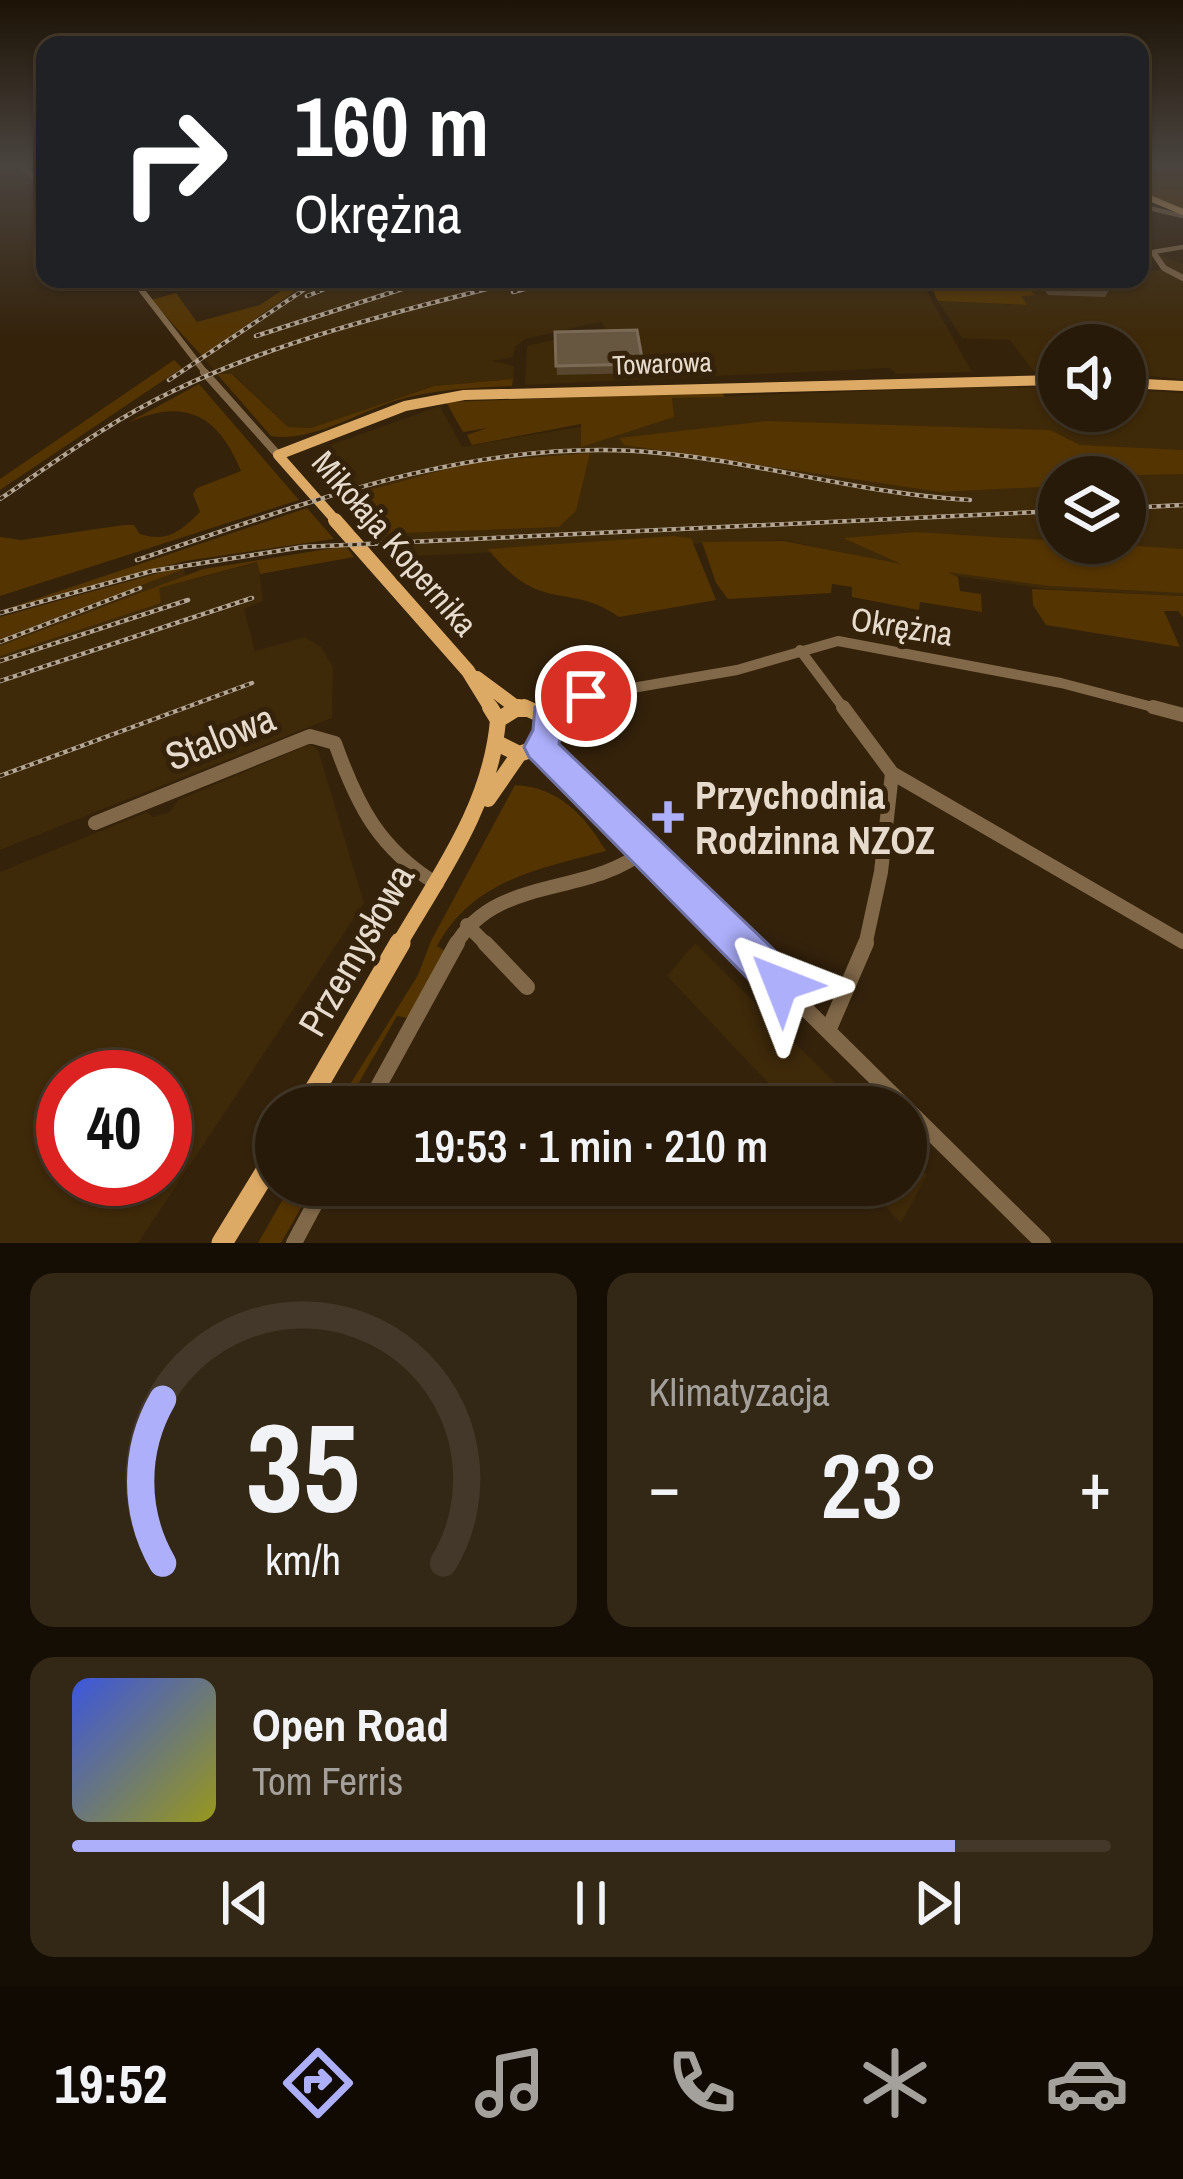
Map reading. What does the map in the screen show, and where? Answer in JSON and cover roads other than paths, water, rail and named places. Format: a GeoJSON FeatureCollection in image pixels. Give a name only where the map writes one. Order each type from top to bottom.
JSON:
{"type":"FeatureCollection","features":[{"type":"Feature","properties":{"kind":"main road","name":"Towarowa"},"geometry":{"type":"LineString","coordinates":[[278,455],[405,406],[464,395],[1038,381]]}},
{"type":"Feature","properties":{"kind":"main road"},"geometry":{"type":"LineString","coordinates":[[1146,384],[1183,386]]}},
{"type":"Feature","properties":{"kind":"main road","name":"Mikołaja Kopernika"},"geometry":{"type":"LineString","coordinates":[[278,455],[468,671],[498,721]]}},
{"type":"Feature","properties":{"kind":"main road","name":"Mikołaja Kopernika"},"geometry":{"type":"LineString","coordinates":[[468,671],[516,707]]}},
{"type":"Feature","properties":{"kind":"main road"},"geometry":{"type":"LineString","coordinates":[[516,707],[533,707],[546,717],[549,732],[540,747],[520,754],[499,744],[498,721],[516,707]]}},
{"type":"Feature","properties":{"kind":"main road","name":"Przemysłowa"},"geometry":{"type":"LineString","coordinates":[[317,1086],[467,828],[499,744]]}},
{"type":"Feature","properties":{"kind":"main road","name":"Przemysłowa"},"geometry":{"type":"LineString","coordinates":[[467,828],[520,754]]}},
{"type":"Feature","properties":{"kind":"main road"},"geometry":{"type":"LineString","coordinates":[[222,1243],[255,1189]]}},
{"type":"Feature","properties":{"kind":"street"},"geometry":{"type":"LineString","coordinates":[[1183,247],[1153,252],[1164,268],[1183,278]]}},
{"type":"Feature","properties":{"kind":"street"},"geometry":{"type":"LineString","coordinates":[[139,288],[170,334],[278,455]]}},
{"type":"Feature","properties":{"kind":"street","name":"Okrężna"},"geometry":{"type":"LineString","coordinates":[[546,717],[586,696],[737,670],[838,641],[888,648],[1183,715]]}},
{"type":"Feature","properties":{"kind":"street"},"geometry":{"type":"LineString","coordinates":[[800,650],[892,772],[1183,942]]}},
{"type":"Feature","properties":{"kind":"street","name":"Stalowa"},"geometry":{"type":"LineString","coordinates":[[95,823],[310,736],[325,738],[335,742],[362,821],[412,871],[437,884]]}},
{"type":"Feature","properties":{"kind":"street"},"geometry":{"type":"LineString","coordinates":[[540,747],[885,1086]]}},
{"type":"Feature","properties":{"kind":"street"},"geometry":{"type":"LineString","coordinates":[[828,1030],[843,1007],[865,942],[892,772]]}},
{"type":"Feature","properties":{"kind":"street"},"geometry":{"type":"LineString","coordinates":[[379,1086],[467,925],[502,901],[622,869],[645,850]]}},
{"type":"Feature","properties":{"kind":"street"},"geometry":{"type":"LineString","coordinates":[[467,925],[527,987]]}},
{"type":"Feature","properties":{"kind":"street"},"geometry":{"type":"LineString","coordinates":[[927,1128],[1043,1243]]}},
{"type":"Feature","properties":{"kind":"street"},"geometry":{"type":"LineString","coordinates":[[294,1243],[314,1206]]}},
{"type":"Feature","properties":{"kind":"railway"},"geometry":{"type":"LineString","coordinates":[[169,380],[307,288]]}},
{"type":"Feature","properties":{"kind":"railway"},"geometry":{"type":"LineString","coordinates":[[307,296],[327,288]]}},
{"type":"Feature","properties":{"kind":"railway"},"geometry":{"type":"LineString","coordinates":[[256,336],[405,288]]}},
{"type":"Feature","properties":{"kind":"railway"},"geometry":{"type":"LineString","coordinates":[[0,499],[128,415],[215,372],[347,326],[491,288]]}},
{"type":"Feature","properties":{"kind":"railway"},"geometry":{"type":"LineString","coordinates":[[513,292],[528,288]]}},
{"type":"Feature","properties":{"kind":"railway"},"geometry":{"type":"LineString","coordinates":[[137,560],[382,481],[507,456],[571,451],[677,455],[886,491],[970,500]]}},
{"type":"Feature","properties":{"kind":"railway"},"geometry":{"type":"LineString","coordinates":[[1146,507],[1183,505]]}},
{"type":"Feature","properties":{"kind":"railway"},"geometry":{"type":"LineString","coordinates":[[0,613],[152,571],[303,547],[1038,512]]}},
{"type":"Feature","properties":{"kind":"railway"},"geometry":{"type":"LineString","coordinates":[[0,642],[140,588]]}},
{"type":"Feature","properties":{"kind":"railway"},"geometry":{"type":"LineString","coordinates":[[0,681],[252,598]]}},
{"type":"Feature","properties":{"kind":"railway"},"geometry":{"type":"LineString","coordinates":[[0,661],[188,600]]}},
{"type":"Feature","properties":{"kind":"railway"},"geometry":{"type":"LineString","coordinates":[[0,776],[252,683]]}},
{"type":"Feature","properties":{"kind":"place","name":"Przychodnia Rodzinna NZOZ"},"geometry":{"type":"Point","coordinates":[668,817]}}]}
